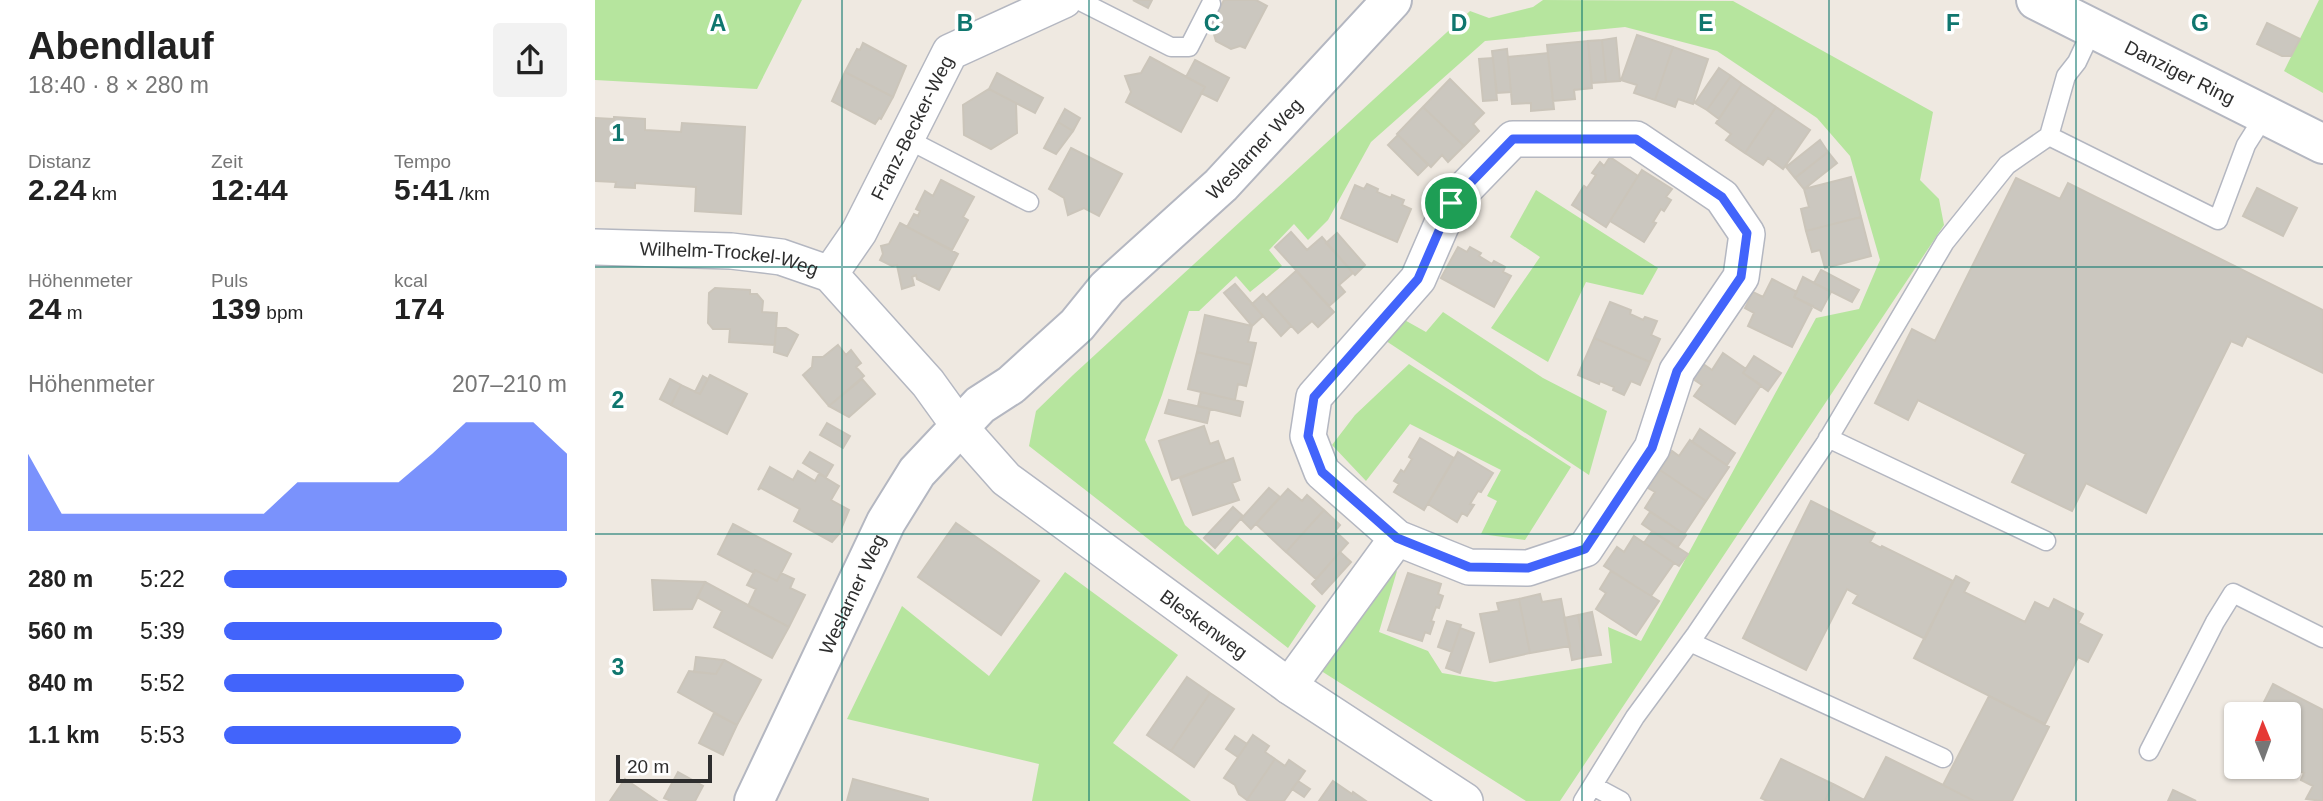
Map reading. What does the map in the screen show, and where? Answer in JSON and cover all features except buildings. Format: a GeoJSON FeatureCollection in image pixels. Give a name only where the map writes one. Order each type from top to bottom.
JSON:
{"type":"FeatureCollection","features":[{"type":"Feature","properties":{"kind":"street","name":"Franz-Becker-Weg"},"geometry":{"type":"LineString","coordinates":[[831,274],[859,232],[950,52],[1064,0]]}},
{"type":"Feature","properties":{"kind":"street","name":"Weslarner Weg"},"geometry":{"type":"LineString","coordinates":[[754,801],[886,522],[917,472],[970,416],[1011,385],[1077,325],[1107,288],[1221,185],[1392,0]]}},
{"type":"Feature","properties":{"kind":"street","name":"Danziger Ring"},"geometry":{"type":"LineString","coordinates":[[2036,0],[2323,144]]}},
{"type":"Feature","properties":{"kind":"street"},"geometry":{"type":"LineString","coordinates":[[1513,139],[1636,139],[1722,197],[1747,233],[1741,277],[1677,371],[1652,448],[1585,549],[1528,568],[1469,567],[1397,538],[1322,472],[1308,436],[1314,397],[1418,279],[1451,203],[1513,139]]}},
{"type":"Feature","properties":{"kind":"street","name":"Wilhelm-Trockel-Weg"},"geometry":{"type":"LineString","coordinates":[[595,247],[744,252],[781,257],[831,274],[928,383],[970,416]]}},
{"type":"Feature","properties":{"kind":"street","name":"Bleskenweg"},"geometry":{"type":"LineString","coordinates":[[970,416],[1006,480],[1289,686],[1465,801]]}},
{"type":"Feature","properties":{"kind":"street"},"geometry":{"type":"LineString","coordinates":[[1289,686],[1397,538]]}},
{"type":"Feature","properties":{"kind":"lane"},"geometry":{"type":"LineString","coordinates":[[1078,0],[1171,47],[1189,47],[1211,4]]}},
{"type":"Feature","properties":{"kind":"lane"},"geometry":{"type":"LineString","coordinates":[[1621,801],[1588,794],[1636,717],[1828,438],[1945,242],[2007,166],[2049,136],[2066,76],[2077,62],[2093,28]]}},
{"type":"Feature","properties":{"kind":"lane"},"geometry":{"type":"LineString","coordinates":[[2049,136],[2218,220],[2246,145],[2265,115]]}},
{"type":"Feature","properties":{"kind":"lane"},"geometry":{"type":"LineString","coordinates":[[907,139],[1029,202]]}},
{"type":"Feature","properties":{"kind":"lane"},"geometry":{"type":"LineString","coordinates":[[1828,438],[2046,541]]}},
{"type":"Feature","properties":{"kind":"lane"},"geometry":{"type":"LineString","coordinates":[[2149,751],[2215,622],[2233,593],[2323,638]]}},
{"type":"Feature","properties":{"kind":"lane"},"geometry":{"type":"LineString","coordinates":[[1690,642],[1943,758]]}},
{"type":"Feature","properties":{"kind":"green space"},"geometry":{"type":"Polygon","coordinates":[[[595,0],[802,0],[757,89],[595,80],[595,0]]]}},
{"type":"Feature","properties":{"kind":"green space"},"geometry":{"type":"Polygon","coordinates":[[[1543,0],[1733,1],[1933,112],[1920,180],[1939,199],[1944,225],[1560,801],[1526,801],[1315,667],[1382,577],[1397,571],[1379,632],[1428,651],[1442,673],[1495,682],[1612,663],[1608,627],[1641,641],[1816,318],[1859,309],[1880,260],[1850,156],[1817,118],[1717,51],[1625,27],[1485,41],[1371,142],[1328,220],[1308,240],[1294,224],[1269,250],[1282,266],[1250,292],[1236,276],[1199,311],[1189,311],[1145,440],[1185,525],[1218,555],[1237,535],[1316,606],[1288,648],[1029,446],[1036,411],[1470,11],[1489,18],[1533,7],[1543,0]]]}},
{"type":"Feature","properties":{"kind":"green space"},"geometry":{"type":"Polygon","coordinates":[[[2319,0],[2323,0],[2323,93],[2284,71],[2319,0]]]}},
{"type":"Feature","properties":{"kind":"green space"},"geometry":{"type":"Polygon","coordinates":[[[1536,190],[1658,268],[1643,295],[1586,282],[1548,362],[1491,328],[1540,257],[1510,237],[1536,190]]]}},
{"type":"Feature","properties":{"kind":"green space"},"geometry":{"type":"Polygon","coordinates":[[[1443,312],[1543,378],[1607,411],[1589,475],[1380,337],[1401,318],[1426,332],[1443,312]]]}},
{"type":"Feature","properties":{"kind":"green space"},"geometry":{"type":"Polygon","coordinates":[[[1409,364],[1571,467],[1525,540],[1481,534],[1497,501],[1487,496],[1501,470],[1410,424],[1366,481],[1332,445],[1355,415],[1409,364]]]}},
{"type":"Feature","properties":{"kind":"green space"},"geometry":{"type":"Polygon","coordinates":[[[1065,572],[1178,655],[1113,743],[1191,801],[1032,801],[1039,764],[847,719],[902,606],[989,676],[1065,572]]]}},
{"type":"Feature","properties":{"kind":"route"},"geometry":{"type":"LineString","coordinates":[[1513,139],[1636,139],[1722,197],[1747,233],[1741,277],[1677,371],[1652,448],[1585,549],[1528,568],[1469,567],[1397,538],[1322,472],[1308,436],[1314,397],[1418,279],[1451,203],[1513,139]]}}]}
